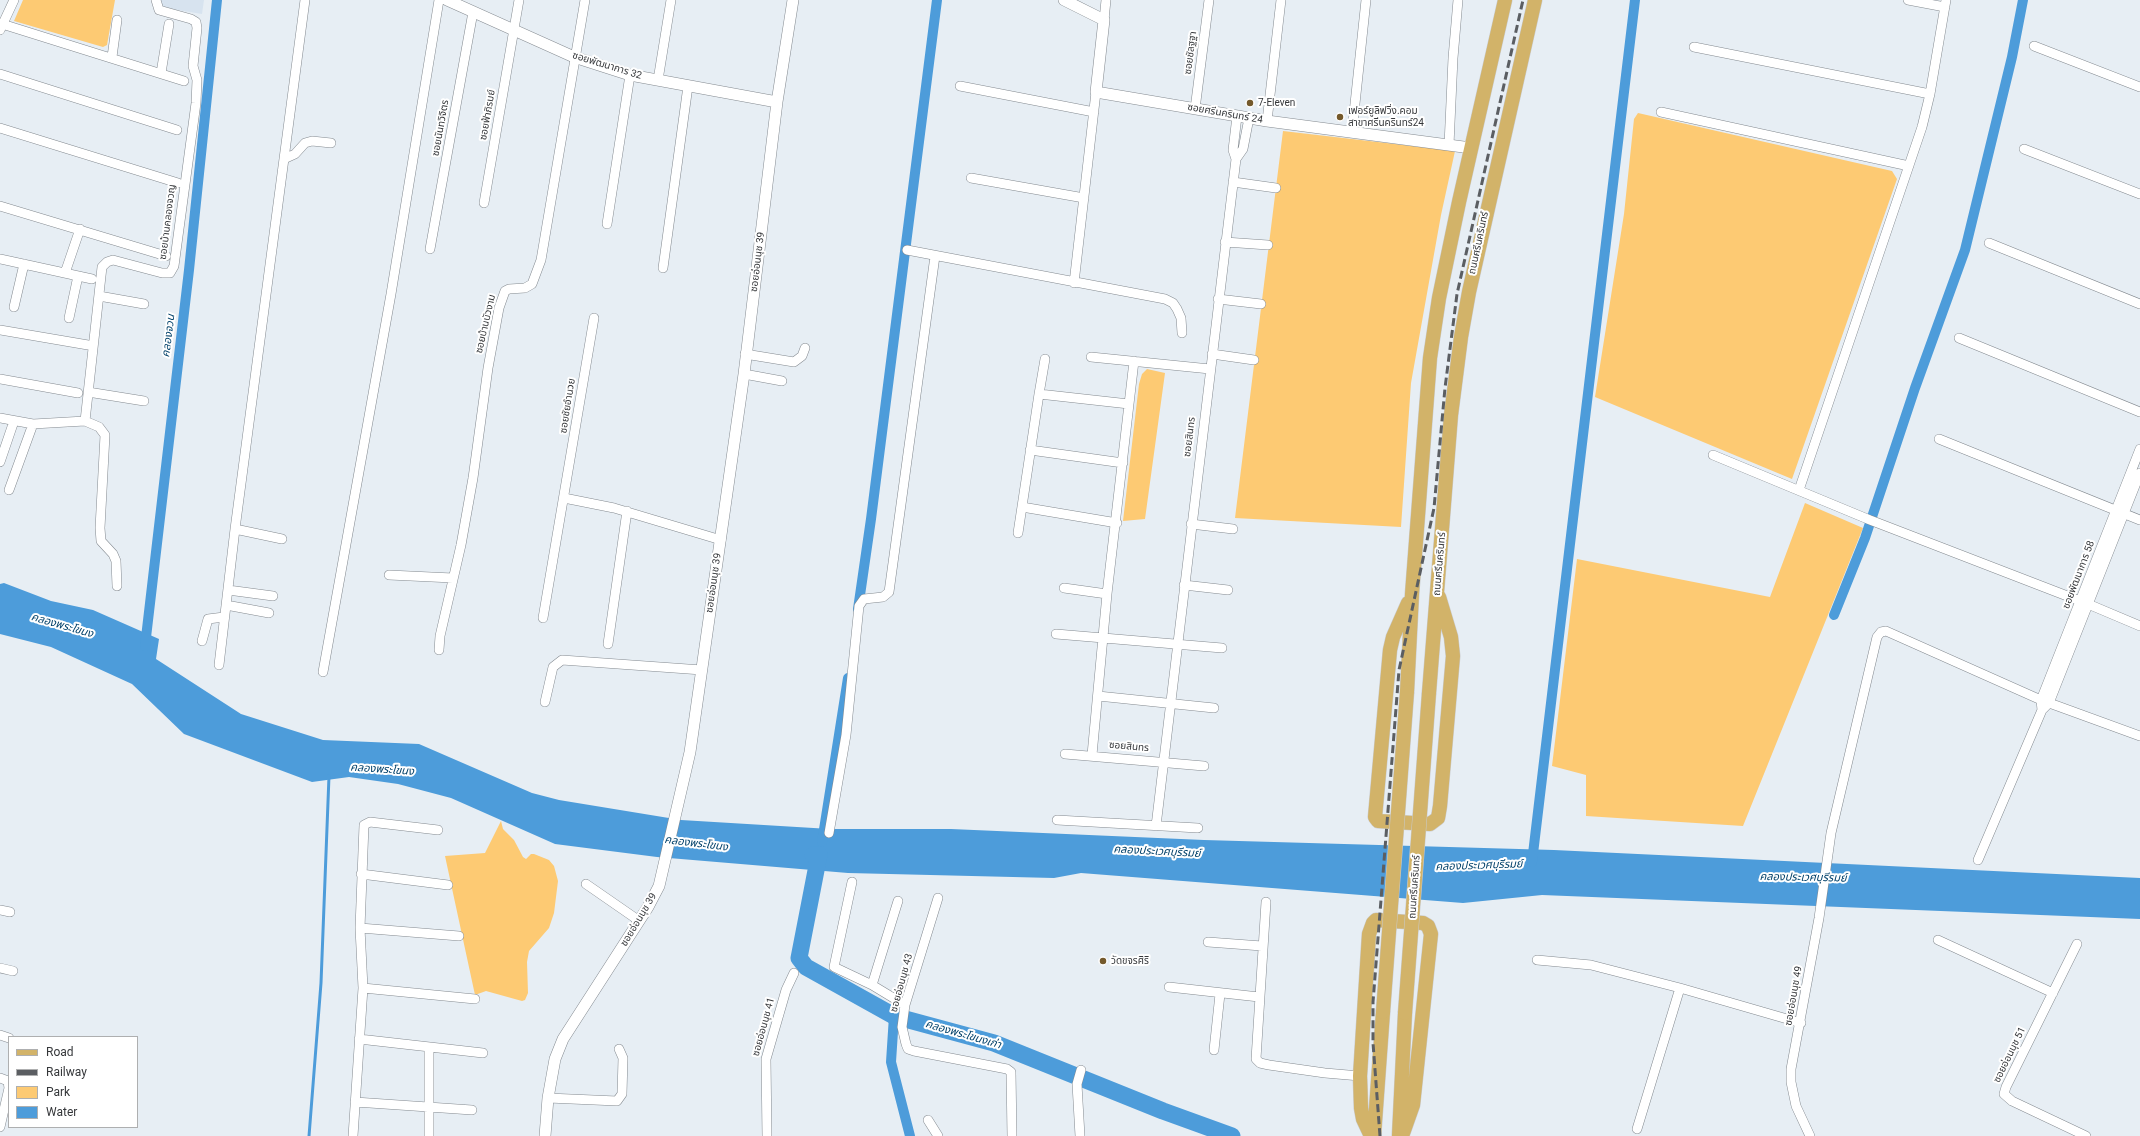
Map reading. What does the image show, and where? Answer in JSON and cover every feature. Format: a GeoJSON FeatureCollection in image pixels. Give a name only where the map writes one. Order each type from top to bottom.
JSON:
{"type":"FeatureCollection","features":[{"type":"Feature","properties":{"kind":"main road"},"geometry":{"type":"LineString","coordinates":[[1374,1136],[1430,358],[1439,298],[1505,0]]}},
{"type":"Feature","properties":{"kind":"main road","name":"ถนนศรีนครินทร์"},"geometry":{"type":"LineString","coordinates":[[1398,1136],[1405,1013],[1451,415],[1469,292],[1535,0]]}},
{"type":"Feature","properties":{"kind":"main road"},"geometry":{"type":"LineString","coordinates":[[1412,594],[1393,637],[1390,650],[1375,817],[1378,821],[1430,824],[1438,818],[1440,806],[1453,656],[1448,622],[1437,594]]}},
{"type":"Feature","properties":{"kind":"main road"},"geometry":{"type":"LineString","coordinates":[[1371,1136],[1363,1119],[1361,1108],[1360,1076],[1370,928],[1376,920],[1423,922],[1428,926],[1431,934],[1413,1105],[1402,1136]]}},
{"type":"Feature","properties":{"kind":"street"},"geometry":{"type":"LineString","coordinates":[[14,0],[1,27],[112,57],[184,81]]}},
{"type":"Feature","properties":{"kind":"street","name":"ซอยบ้านคลองจวญ"},"geometry":{"type":"LineString","coordinates":[[85,421],[102,267],[107,262],[121,261],[162,273],[170,273],[174,266],[196,103],[197,80],[193,66],[197,28],[196,22],[191,19],[158,10],[156,0]]}},
{"type":"Feature","properties":{"kind":"street"},"geometry":{"type":"LineString","coordinates":[[219,665],[235,529],[306,0]]}},
{"type":"Feature","properties":{"kind":"street"},"geometry":{"type":"LineString","coordinates":[[323,672],[391,294],[439,0]]}},
{"type":"Feature","properties":{"kind":"street","name":"ซอยพัฒนาการ 32"},"geometry":{"type":"LineString","coordinates":[[447,0],[513,31],[574,57],[630,75],[777,102]]}},
{"type":"Feature","properties":{"kind":"street","name":"ซอยฟ้าภิรมย์"},"geometry":{"type":"LineString","coordinates":[[484,203],[519,0]]}},
{"type":"Feature","properties":{"kind":"street","name":"ซอยบ้านบัวงาม"},"geometry":{"type":"LineString","coordinates":[[439,650],[440,636],[461,545],[473,478],[488,368],[499,308],[505,291],[529,286],[536,277],[541,260],[574,57],[585,0]]}},
{"type":"Feature","properties":{"kind":"street"},"geometry":{"type":"LineString","coordinates":[[658,80],[671,0]]}},
{"type":"Feature","properties":{"kind":"street","name":"ซอยอ่อนนุช 39"},"geometry":{"type":"LineString","coordinates":[[545,1136],[548,1098],[554,1059],[563,1039],[659,886],[690,752],[744,374],[777,102],[792,0]]}},
{"type":"Feature","properties":{"kind":"street"},"geometry":{"type":"LineString","coordinates":[[1064,0],[1104,20]]}},
{"type":"Feature","properties":{"kind":"street"},"geometry":{"type":"LineString","coordinates":[[1074,283],[1106,0]]}},
{"type":"Feature","properties":{"kind":"street","name":"ซอยชัลฐฐา"},"geometry":{"type":"LineString","coordinates":[[1195,109],[1209,0]]}},
{"type":"Feature","properties":{"kind":"street"},"geometry":{"type":"LineString","coordinates":[[1267,121],[1281,0]]}},
{"type":"Feature","properties":{"kind":"street"},"geometry":{"type":"LineString","coordinates":[[1352,132],[1366,0]]}},
{"type":"Feature","properties":{"kind":"street"},"geometry":{"type":"LineString","coordinates":[[1449,145],[1453,58],[1458,0]]}},
{"type":"Feature","properties":{"kind":"street"},"geometry":{"type":"LineString","coordinates":[[1799,490],[1909,166],[1930,94],[1946,4],[1908,0]]}},
{"type":"Feature","properties":{"kind":"street","name":"ซอยนันทวิจิตร"},"geometry":{"type":"LineString","coordinates":[[430,249],[473,12]]}},
{"type":"Feature","properties":{"kind":"street"},"geometry":{"type":"LineString","coordinates":[[112,57],[117,20]]}},
{"type":"Feature","properties":{"kind":"street"},"geometry":{"type":"LineString","coordinates":[[162,73],[169,24]]}},
{"type":"Feature","properties":{"kind":"street"},"geometry":{"type":"LineString","coordinates":[[2034,46],[2140,87]]}},
{"type":"Feature","properties":{"kind":"street"},"geometry":{"type":"LineString","coordinates":[[1694,47],[1930,94]]}},
{"type":"Feature","properties":{"kind":"street"},"geometry":{"type":"LineString","coordinates":[[0,74],[177,130]]}},
{"type":"Feature","properties":{"kind":"street"},"geometry":{"type":"LineString","coordinates":[[607,224],[630,75]]}},
{"type":"Feature","properties":{"kind":"street"},"geometry":{"type":"LineString","coordinates":[[664,268],[688,86]]}},
{"type":"Feature","properties":{"kind":"street"},"geometry":{"type":"LineString","coordinates":[[960,86],[1094,112]]}},
{"type":"Feature","properties":{"kind":"street","name":"ซอยศรีนครินทร์ 24"},"geometry":{"type":"LineString","coordinates":[[1096,92],[1267,121],[1471,148]]}},
{"type":"Feature","properties":{"kind":"street"},"geometry":{"type":"LineString","coordinates":[[1661,112],[1909,166]]}},
{"type":"Feature","properties":{"kind":"street","name":"ซอยสินทร"},"geometry":{"type":"LineString","coordinates":[[1156,826],[1176,645],[1236,159],[1233,150],[1237,116]]}},
{"type":"Feature","properties":{"kind":"street"},"geometry":{"type":"LineString","coordinates":[[1236,159],[1243,149],[1249,118]]}},
{"type":"Feature","properties":{"kind":"street"},"geometry":{"type":"LineString","coordinates":[[0,128],[178,183]]}},
{"type":"Feature","properties":{"kind":"street"},"geometry":{"type":"LineString","coordinates":[[284,159],[295,154],[305,143],[312,141],[332,143]]}},
{"type":"Feature","properties":{"kind":"street"},"geometry":{"type":"LineString","coordinates":[[2024,149],[2140,194]]}},
{"type":"Feature","properties":{"kind":"street"},"geometry":{"type":"LineString","coordinates":[[970,178],[1084,198]]}},
{"type":"Feature","properties":{"kind":"street"},"geometry":{"type":"LineString","coordinates":[[1233,182],[1276,188]]}},
{"type":"Feature","properties":{"kind":"street"},"geometry":{"type":"LineString","coordinates":[[0,206],[166,256]]}},
{"type":"Feature","properties":{"kind":"street"},"geometry":{"type":"LineString","coordinates":[[65,273],[80,229]]}},
{"type":"Feature","properties":{"kind":"street"},"geometry":{"type":"LineString","coordinates":[[1225,242],[1268,246]]}},
{"type":"Feature","properties":{"kind":"street"},"geometry":{"type":"LineString","coordinates":[[1989,243],[2140,304]]}},
{"type":"Feature","properties":{"kind":"street"},"geometry":{"type":"LineString","coordinates":[[907,250],[1169,301],[1173,303],[1181,318],[1182,333]]}},
{"type":"Feature","properties":{"kind":"street"},"geometry":{"type":"LineString","coordinates":[[829,833],[846,735],[859,606],[864,599],[883,597],[889,592],[935,256]]}},
{"type":"Feature","properties":{"kind":"street"},"geometry":{"type":"LineString","coordinates":[[0,259],[92,279]]}},
{"type":"Feature","properties":{"kind":"street"},"geometry":{"type":"LineString","coordinates":[[14,307],[24,264]]}},
{"type":"Feature","properties":{"kind":"street"},"geometry":{"type":"LineString","coordinates":[[69,318],[78,276]]}},
{"type":"Feature","properties":{"kind":"street"},"geometry":{"type":"LineString","coordinates":[[100,296],[144,304]]}},
{"type":"Feature","properties":{"kind":"street"},"geometry":{"type":"LineString","coordinates":[[1218,298],[1261,304]]}},
{"type":"Feature","properties":{"kind":"street","name":"ซอยชัยอำนวย"},"geometry":{"type":"LineString","coordinates":[[543,618],[594,318]]}},
{"type":"Feature","properties":{"kind":"street"},"geometry":{"type":"LineString","coordinates":[[0,330],[88,345]]}},
{"type":"Feature","properties":{"kind":"street"},"geometry":{"type":"LineString","coordinates":[[1959,338],[2140,412]]}},
{"type":"Feature","properties":{"kind":"street"},"geometry":{"type":"LineString","coordinates":[[746,354],[794,362],[802,356],[805,348]]}},
{"type":"Feature","properties":{"kind":"street"},"geometry":{"type":"LineString","coordinates":[[1212,354],[1254,360]]}},
{"type":"Feature","properties":{"kind":"street"},"geometry":{"type":"LineString","coordinates":[[1091,356],[1210,369]]}},
{"type":"Feature","properties":{"kind":"street"},"geometry":{"type":"LineString","coordinates":[[1018,533],[1045,359]]}},
{"type":"Feature","properties":{"kind":"street"},"geometry":{"type":"LineString","coordinates":[[1092,755],[1134,361]]}},
{"type":"Feature","properties":{"kind":"street"},"geometry":{"type":"LineString","coordinates":[[744,374],[782,381]]}},
{"type":"Feature","properties":{"kind":"street"},"geometry":{"type":"LineString","coordinates":[[0,379],[78,393]]}},
{"type":"Feature","properties":{"kind":"street"},"geometry":{"type":"LineString","coordinates":[[88,392],[144,401]]}},
{"type":"Feature","properties":{"kind":"street"},"geometry":{"type":"LineString","coordinates":[[1039,394],[1129,404]]}},
{"type":"Feature","properties":{"kind":"street"},"geometry":{"type":"LineString","coordinates":[[0,418],[33,424],[68,420],[85,421],[99,427],[105,435],[100,528],[101,541],[113,554],[116,561],[117,586]]}},
{"type":"Feature","properties":{"kind":"street"},"geometry":{"type":"LineString","coordinates":[[0,462],[14,421]]}},
{"type":"Feature","properties":{"kind":"street"},"geometry":{"type":"LineString","coordinates":[[9,490],[33,424]]}},
{"type":"Feature","properties":{"kind":"street"},"geometry":{"type":"LineString","coordinates":[[1939,439],[2140,520]]}},
{"type":"Feature","properties":{"kind":"street","name":"ซอยพัฒนาการ 58"},"geometry":{"type":"LineString","coordinates":[[1978,860],[2042,710],[2120,512],[2140,449]]}},
{"type":"Feature","properties":{"kind":"street"},"geometry":{"type":"LineString","coordinates":[[1030,450],[1123,463]]}},
{"type":"Feature","properties":{"kind":"street"},"geometry":{"type":"LineString","coordinates":[[1713,455],[1870,520],[2084,602],[2140,626]]}},
{"type":"Feature","properties":{"kind":"street","name":"ซอยพัฒนาการ 58"},"geometry":{"type":"LineString","coordinates":[[2120,512],[2140,473]]}},
{"type":"Feature","properties":{"kind":"street"},"geometry":{"type":"LineString","coordinates":[[564,498],[627,511],[721,540]]}},
{"type":"Feature","properties":{"kind":"street"},"geometry":{"type":"LineString","coordinates":[[1022,507],[1117,522]]}},
{"type":"Feature","properties":{"kind":"street"},"geometry":{"type":"LineString","coordinates":[[608,644],[627,511]]}},
{"type":"Feature","properties":{"kind":"street"},"geometry":{"type":"LineString","coordinates":[[1191,524],[1233,529]]}},
{"type":"Feature","properties":{"kind":"street"},"geometry":{"type":"LineString","coordinates":[[235,529],[282,539]]}},
{"type":"Feature","properties":{"kind":"street"},"geometry":{"type":"LineString","coordinates":[[389,575],[453,578]]}},
{"type":"Feature","properties":{"kind":"street"},"geometry":{"type":"LineString","coordinates":[[1184,585],[1228,590]]}},
{"type":"Feature","properties":{"kind":"street"},"geometry":{"type":"LineString","coordinates":[[1064,588],[1108,594]]}},
{"type":"Feature","properties":{"kind":"street"},"geometry":{"type":"LineString","coordinates":[[228,590],[273,596]]}},
{"type":"Feature","properties":{"kind":"street"},"geometry":{"type":"LineString","coordinates":[[226,605],[269,613]]}},
{"type":"Feature","properties":{"kind":"street"},"geometry":{"type":"LineString","coordinates":[[202,641],[208,619],[224,617]]}},
{"type":"Feature","properties":{"kind":"street","name":"ซอยอ่อนนุช 49"},"geometry":{"type":"LineString","coordinates":[[1810,1136],[1796,1106],[1791,1082],[1827,856],[1875,645],[1881,632],[1886,631],[2045,701]]}},
{"type":"Feature","properties":{"kind":"street"},"geometry":{"type":"LineString","coordinates":[[1056,634],[1222,648]]}},
{"type":"Feature","properties":{"kind":"street"},"geometry":{"type":"LineString","coordinates":[[545,702],[553,667],[562,660],[702,670]]}},
{"type":"Feature","properties":{"kind":"street"},"geometry":{"type":"LineString","coordinates":[[1098,696],[1214,708]]}},
{"type":"Feature","properties":{"kind":"street"},"geometry":{"type":"LineString","coordinates":[[2045,701],[2140,736]]}},
{"type":"Feature","properties":{"kind":"street","name":"ซอยสินทร"},"geometry":{"type":"LineString","coordinates":[[1065,754],[1163,761],[1204,766]]}},
{"type":"Feature","properties":{"kind":"street"},"geometry":{"type":"LineString","coordinates":[[1057,820],[1198,828]]}},
{"type":"Feature","properties":{"kind":"street"},"geometry":{"type":"LineString","coordinates":[[353,1136],[363,988],[360,928],[364,829],[367,822],[438,830]]}},
{"type":"Feature","properties":{"kind":"street"},"geometry":{"type":"LineString","coordinates":[[361,874],[448,885]]}},
{"type":"Feature","properties":{"kind":"street"},"geometry":{"type":"LineString","coordinates":[[852,882],[834,967],[872,985],[905,1005]]}},
{"type":"Feature","properties":{"kind":"street"},"geometry":{"type":"LineString","coordinates":[[586,884],[638,920]]}},
{"type":"Feature","properties":{"kind":"street","name":"ซอยอ่อนนุช 43"},"geometry":{"type":"LineString","coordinates":[[938,898],[905,1005],[902,1027],[908,1049],[1007,1069],[1011,1072],[1012,1136]]}},
{"type":"Feature","properties":{"kind":"street"},"geometry":{"type":"LineString","coordinates":[[872,985],[898,901]]}},
{"type":"Feature","properties":{"kind":"street"},"geometry":{"type":"LineString","coordinates":[[1266,902],[1256,1056],[1258,1061],[1269,1065],[1325,1074],[1360,1076]]}},
{"type":"Feature","properties":{"kind":"street"},"geometry":{"type":"LineString","coordinates":[[0,910],[10,912]]}},
{"type":"Feature","properties":{"kind":"street"},"geometry":{"type":"LineString","coordinates":[[360,928],[459,936]]}},
{"type":"Feature","properties":{"kind":"street"},"geometry":{"type":"LineString","coordinates":[[1938,940],[2053,993]]}},
{"type":"Feature","properties":{"kind":"street"},"geometry":{"type":"LineString","coordinates":[[1208,942],[1262,946]]}},
{"type":"Feature","properties":{"kind":"street","name":"ซอยอ่อนนุช 51"},"geometry":{"type":"LineString","coordinates":[[2077,944],[2006,1087],[2004,1094],[2012,1101],[2086,1136]]}},
{"type":"Feature","properties":{"kind":"street"},"geometry":{"type":"LineString","coordinates":[[1537,960],[1590,966],[1680,988],[1801,1023]]}},
{"type":"Feature","properties":{"kind":"street"},"geometry":{"type":"LineString","coordinates":[[0,968],[13,971]]}},
{"type":"Feature","properties":{"kind":"street","name":"ซอยอ่อนนุช 41"},"geometry":{"type":"LineString","coordinates":[[767,1136],[766,1059],[786,990],[794,973]]}},
{"type":"Feature","properties":{"kind":"street"},"geometry":{"type":"LineString","coordinates":[[1169,987],[1220,994],[1259,997]]}},
{"type":"Feature","properties":{"kind":"street"},"geometry":{"type":"LineString","coordinates":[[363,988],[475,999]]}},
{"type":"Feature","properties":{"kind":"street"},"geometry":{"type":"LineString","coordinates":[[1637,1129],[1680,988]]}},
{"type":"Feature","properties":{"kind":"street"},"geometry":{"type":"LineString","coordinates":[[1214,1050],[1220,994]]}},
{"type":"Feature","properties":{"kind":"street"},"geometry":{"type":"LineString","coordinates":[[359,1039],[483,1053]]}},
{"type":"Feature","properties":{"kind":"street"},"geometry":{"type":"LineString","coordinates":[[429,1048],[429,1136]]}},
{"type":"Feature","properties":{"kind":"street"},"geometry":{"type":"LineString","coordinates":[[548,1098],[617,1101],[622,1094],[623,1058],[619,1049]]}},
{"type":"Feature","properties":{"kind":"street"},"geometry":{"type":"LineString","coordinates":[[1078,1077],[1080,1136]]}},
{"type":"Feature","properties":{"kind":"street"},"geometry":{"type":"LineString","coordinates":[[0,1127],[8,1092]]}},
{"type":"Feature","properties":{"kind":"street"},"geometry":{"type":"LineString","coordinates":[[355,1102],[472,1110]]}},
{"type":"Feature","properties":{"kind":"street"},"geometry":{"type":"LineString","coordinates":[[928,1120],[938,1136]]}},
{"type":"Feature","properties":{"kind":"shaded area"},"geometry":{"type":"Polygon","coordinates":[[[160,0],[204,0],[202,14],[159,7],[160,0]]]}},
{"type":"Feature","properties":{"kind":"green space"},"geometry":{"type":"Polygon","coordinates":[[[23,0],[115,0],[107,45],[103,47],[14,21],[23,0]]]}},
{"type":"Feature","properties":{"kind":"green space"},"geometry":{"type":"Polygon","coordinates":[[[1638,113],[1892,171],[1897,179],[1792,479],[1595,397],[1624,214],[1634,119],[1638,113]]]}},
{"type":"Feature","properties":{"kind":"green space"},"geometry":{"type":"Polygon","coordinates":[[[1283,131],[1455,151],[1441,215],[1411,383],[1401,527],[1235,518],[1283,131]]]}},
{"type":"Feature","properties":{"kind":"green space"},"geometry":{"type":"Polygon","coordinates":[[[1147,369],[1165,373],[1145,519],[1123,521],[1139,384],[1142,374],[1147,369]]]}},
{"type":"Feature","properties":{"kind":"green space"},"geometry":{"type":"Polygon","coordinates":[[[1805,503],[1863,528],[1743,826],[1586,816],[1586,775],[1552,766],[1577,559],[1770,597],[1805,503]]]}},
{"type":"Feature","properties":{"kind":"green space"},"geometry":{"type":"Polygon","coordinates":[[[501,821],[503,829],[514,840],[523,857],[526,859],[531,854],[534,854],[549,860],[554,866],[558,881],[554,913],[549,928],[529,951],[527,962],[528,993],[525,1000],[522,1001],[486,991],[475,995],[445,856],[485,853],[501,821]]]}},
{"type":"Feature","properties":{"kind":"water"},"geometry":{"type":"Polygon","coordinates":[[[4,583],[51,601],[93,610],[159,639],[156,659],[241,714],[323,740],[419,744],[532,793],[559,800],[681,820],[830,829],[951,829],[1204,840],[1554,850],[2140,878],[2140,919],[1542,895],[1463,903],[1081,873],[1054,878],[848,873],[657,857],[555,844],[451,798],[398,784],[349,777],[312,782],[184,734],[132,684],[51,647],[0,634],[0,584],[4,583]]]}},
{"type":"Feature","properties":{"kind":"waterway","name":"คลองจวน"},"geometry":{"type":"LineString","coordinates":[[145,646],[189,270],[217,0]]}},
{"type":"Feature","properties":{"kind":"waterway"},"geometry":{"type":"LineString","coordinates":[[858,609],[871,519],[937,0]]}},
{"type":"Feature","properties":{"kind":"waterway"},"geometry":{"type":"LineString","coordinates":[[1532,862],[1635,0]]}},
{"type":"Feature","properties":{"kind":"waterway"},"geometry":{"type":"LineString","coordinates":[[1834,615],[1865,538],[1915,388],[1965,250],[2012,57],[2023,0]]}},
{"type":"Feature","properties":{"kind":"waterway"},"geometry":{"type":"LineString","coordinates":[[822,842],[848,678]]}},
{"type":"Feature","properties":{"kind":"waterway"},"geometry":{"type":"LineString","coordinates":[[309,1136],[321,983],[329,776]]}},
{"type":"Feature","properties":{"kind":"waterway","name":"คลองพระโขนงเก่า"},"geometry":{"type":"LineString","coordinates":[[813,855],[819,855],[799,958],[806,967],[894,1016],[994,1043],[1163,1111],[1232,1136]]}},
{"type":"Feature","properties":{"kind":"waterway"},"geometry":{"type":"LineString","coordinates":[[894,1016],[891,1062],[910,1136]]}},
{"type":"Feature","properties":{"kind":"railway"},"geometry":{"type":"LineString","coordinates":[[1380,1136],[1373,1043],[1373,1002],[1399,670],[1434,508],[1445,388],[1457,294],[1523,0]]}},
{"type":"Feature","properties":{"kind":"place","name":"7-Eleven"},"geometry":{"type":"Point","coordinates":[1250,103]}},
{"type":"Feature","properties":{"kind":"place","name":"เฟอร์ยูลิฟวิ่ง.คอม สาขาศรีนครินทร์24"},"geometry":{"type":"Point","coordinates":[1340,117]}},
{"type":"Feature","properties":{"kind":"place","name":"วัดขจรศิริ"},"geometry":{"type":"Point","coordinates":[1103,961]}},
{"type":"Feature","properties":{"kind":"water label","name":"คลองพระโขนง"},"geometry":{"type":"Point","coordinates":[62,626]}},
{"type":"Feature","properties":{"kind":"water label","name":"คลองพระโขนง"},"geometry":{"type":"Point","coordinates":[382,770]}},
{"type":"Feature","properties":{"kind":"water label","name":"คลองพระโขนง"},"geometry":{"type":"Point","coordinates":[696,844]}},
{"type":"Feature","properties":{"kind":"water label","name":"คลองประเวศบุรีรมย์"},"geometry":{"type":"Point","coordinates":[1157,852]}},
{"type":"Feature","properties":{"kind":"water label","name":"คลองประเวศบุรีรมย์"},"geometry":{"type":"Point","coordinates":[1479,866]}},
{"type":"Feature","properties":{"kind":"water label","name":"คลองประเวศบุรีรมย์"},"geometry":{"type":"Point","coordinates":[1803,878]}}]}
